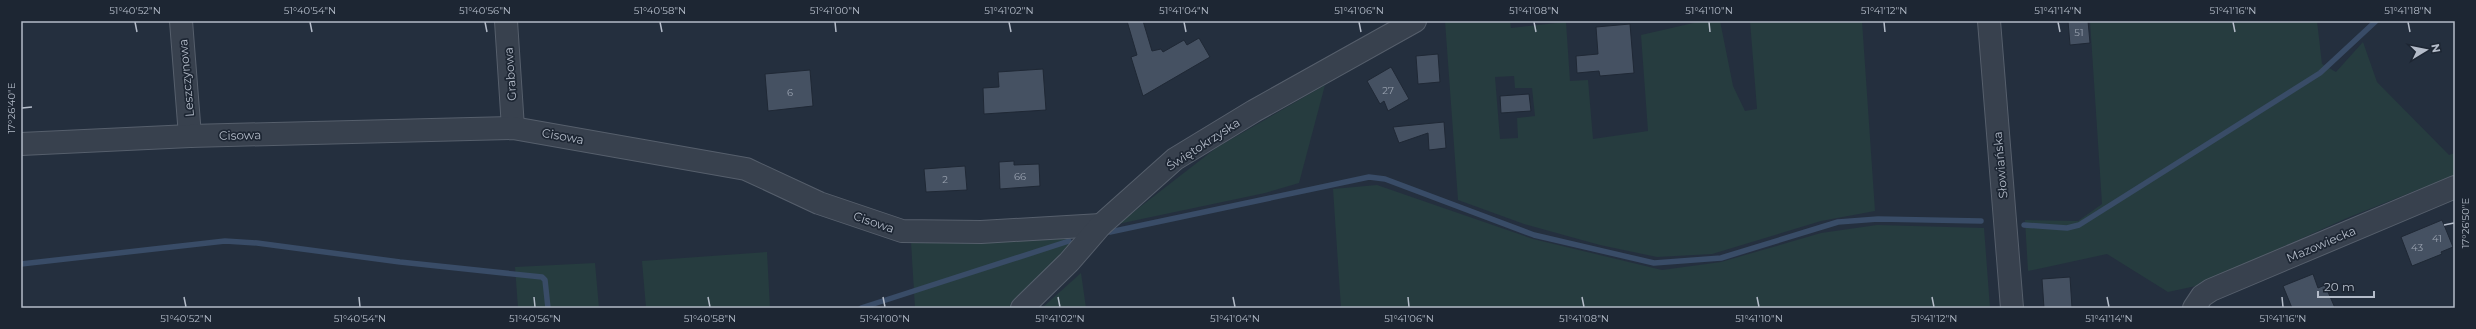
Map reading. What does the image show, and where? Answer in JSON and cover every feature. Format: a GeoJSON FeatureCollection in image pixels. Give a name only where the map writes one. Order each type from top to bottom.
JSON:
{"type":"FeatureCollection","features":[{"type":"Feature","properties":{"kind":"street","name":"Leszczynowa"},"geometry":{"type":"LineString","coordinates":[[181,21],[190,136]]}},
{"type":"Feature","properties":{"kind":"street","name":"Grabowa"},"geometry":{"type":"LineString","coordinates":[[506,21],[513,128]]}},
{"type":"Feature","properties":{"kind":"street","name":"Świętokrzyska"},"geometry":{"type":"LineString","coordinates":[[1022,308],[1070,262],[1096,225],[1175,159],[1254,111],[1415,21]]}},
{"type":"Feature","properties":{"kind":"street","name":"Słowiańska"},"geometry":{"type":"LineString","coordinates":[[1989,21],[2012,308]]}},
{"type":"Feature","properties":{"kind":"street","name":"Cisowa"},"geometry":{"type":"LineString","coordinates":[[21,144],[190,136],[513,128],[746,169],[819,203],[902,231],[981,232],[1096,225]]}},
{"type":"Feature","properties":{"kind":"street","name":"Mazowiecka"},"geometry":{"type":"LineString","coordinates":[[2194,308],[2202,296],[2211,290],[2455,187]]}},
{"type":"Feature","properties":{"kind":"green space"},"geometry":{"type":"Polygon","coordinates":[[[1445,21],[1510,21],[1511,28],[1566,22],[1570,81],[1588,80],[1593,139],[1648,131],[1641,35],[1702,21],[1720,21],[1733,86],[1745,111],[1757,109],[1750,21],[1862,21],[1875,211],[1821,221],[1712,254],[1657,257],[1600,245],[1524,224],[1458,200],[1445,21]],[[1514,76],[1495,77],[1500,139],[1518,138],[1517,118],[1535,116],[1532,88],[1515,88],[1514,76]]]}},
{"type":"Feature","properties":{"kind":"green space"},"geometry":{"type":"Polygon","coordinates":[[[2090,21],[2317,21],[2322,64],[2336,72],[2363,42],[2377,82],[2449,155],[2455,153],[2455,175],[2347,218],[2196,286],[2168,292],[2107,254],[2028,271],[2025,220],[2078,221],[2102,204],[2090,21]]]}},
{"type":"Feature","properties":{"kind":"green space"},"geometry":{"type":"Polygon","coordinates":[[[1325,85],[1299,183],[1265,193],[1118,224],[1216,148],[1325,85]]]}},
{"type":"Feature","properties":{"kind":"green space"},"geometry":{"type":"Polygon","coordinates":[[[1377,185],[1533,239],[1662,270],[1721,262],[1821,233],[1877,225],[1984,228],[1990,308],[1341,308],[1333,189],[1377,185]]]}},
{"type":"Feature","properties":{"kind":"green space"},"geometry":{"type":"Polygon","coordinates":[[[1068,234],[1071,248],[1008,308],[915,308],[911,242],[1068,234]]]}},
{"type":"Feature","properties":{"kind":"green space"},"geometry":{"type":"Polygon","coordinates":[[[767,252],[770,308],[646,308],[642,261],[767,252]]]}},
{"type":"Feature","properties":{"kind":"green space"},"geometry":{"type":"Polygon","coordinates":[[[595,263],[599,308],[518,308],[515,267],[595,263]]]}},
{"type":"Feature","properties":{"kind":"green space"},"geometry":{"type":"Polygon","coordinates":[[[1081,273],[1086,308],[1042,308],[1081,273]]]}},
{"type":"Feature","properties":{"kind":"building"},"geometry":{"type":"Polygon","coordinates":[[[1127,21],[1143,21],[1152,51],[1161,49],[1163,52],[1184,40],[1187,45],[1199,38],[1210,57],[1143,96],[1131,57],[1137,55],[1127,21]]]}},
{"type":"Feature","properties":{"kind":"building"},"geometry":{"type":"Polygon","coordinates":[[[2068,21],[2088,21],[2090,43],[2070,45],[2068,21]]]}},
{"type":"Feature","properties":{"kind":"building"},"geometry":{"type":"Polygon","coordinates":[[[1630,24],[1634,73],[1600,76],[1599,71],[1577,73],[1576,56],[1598,54],[1596,27],[1630,24]]]}},
{"type":"Feature","properties":{"kind":"building"},"geometry":{"type":"Polygon","coordinates":[[[1438,54],[1440,82],[1418,84],[1416,56],[1438,54]]]}},
{"type":"Feature","properties":{"kind":"building"},"geometry":{"type":"Polygon","coordinates":[[[1391,67],[1409,99],[1388,111],[1384,101],[1380,104],[1367,81],[1391,67]]]}},
{"type":"Feature","properties":{"kind":"building"},"geometry":{"type":"Polygon","coordinates":[[[1043,69],[1046,110],[984,114],[983,88],[999,87],[998,72],[1043,69]]]}},
{"type":"Feature","properties":{"kind":"building"},"geometry":{"type":"Polygon","coordinates":[[[810,70],[813,106],[768,111],[765,74],[810,70]]]}},
{"type":"Feature","properties":{"kind":"building"},"geometry":{"type":"Polygon","coordinates":[[[1529,94],[1531,111],[1501,113],[1500,96],[1529,94]]]}},
{"type":"Feature","properties":{"kind":"building"},"geometry":{"type":"Polygon","coordinates":[[[1444,122],[1446,148],[1429,150],[1428,133],[1399,143],[1393,127],[1444,122]]]}},
{"type":"Feature","properties":{"kind":"building"},"geometry":{"type":"Polygon","coordinates":[[[1014,161],[1014,165],[1039,164],[1040,186],[1000,189],[999,162],[1014,161]]]}},
{"type":"Feature","properties":{"kind":"building"},"geometry":{"type":"Polygon","coordinates":[[[965,166],[967,190],[926,192],[924,169],[965,166]]]}},
{"type":"Feature","properties":{"kind":"building"},"geometry":{"type":"Polygon","coordinates":[[[2442,220],[2453,247],[2441,252],[2442,254],[2412,266],[2401,237],[2442,220]]]}},
{"type":"Feature","properties":{"kind":"building"},"geometry":{"type":"Polygon","coordinates":[[[2313,274],[2318,288],[2325,285],[2335,308],[2292,308],[2283,286],[2313,274]]]}},
{"type":"Feature","properties":{"kind":"building"},"geometry":{"type":"Polygon","coordinates":[[[2070,277],[2072,308],[2044,308],[2042,279],[2070,277]]]}},
{"type":"Feature","properties":{"kind":"waterway"},"geometry":{"type":"LineString","coordinates":[[2024,225],[2067,228],[2079,225],[2320,73],[2376,21]]}},
{"type":"Feature","properties":{"kind":"waterway"},"geometry":{"type":"LineString","coordinates":[[1110,232],[1369,177],[1385,179],[1534,235],[1654,263],[1721,258],[1838,222],[1878,219],[1981,221]]}},
{"type":"Feature","properties":{"kind":"waterway"},"geometry":{"type":"LineString","coordinates":[[21,264],[225,241],[257,243],[400,262],[542,277],[545,280],[548,308]]}},
{"type":"Feature","properties":{"kind":"waterway"},"geometry":{"type":"LineString","coordinates":[[861,308],[1069,241]]}}]}
